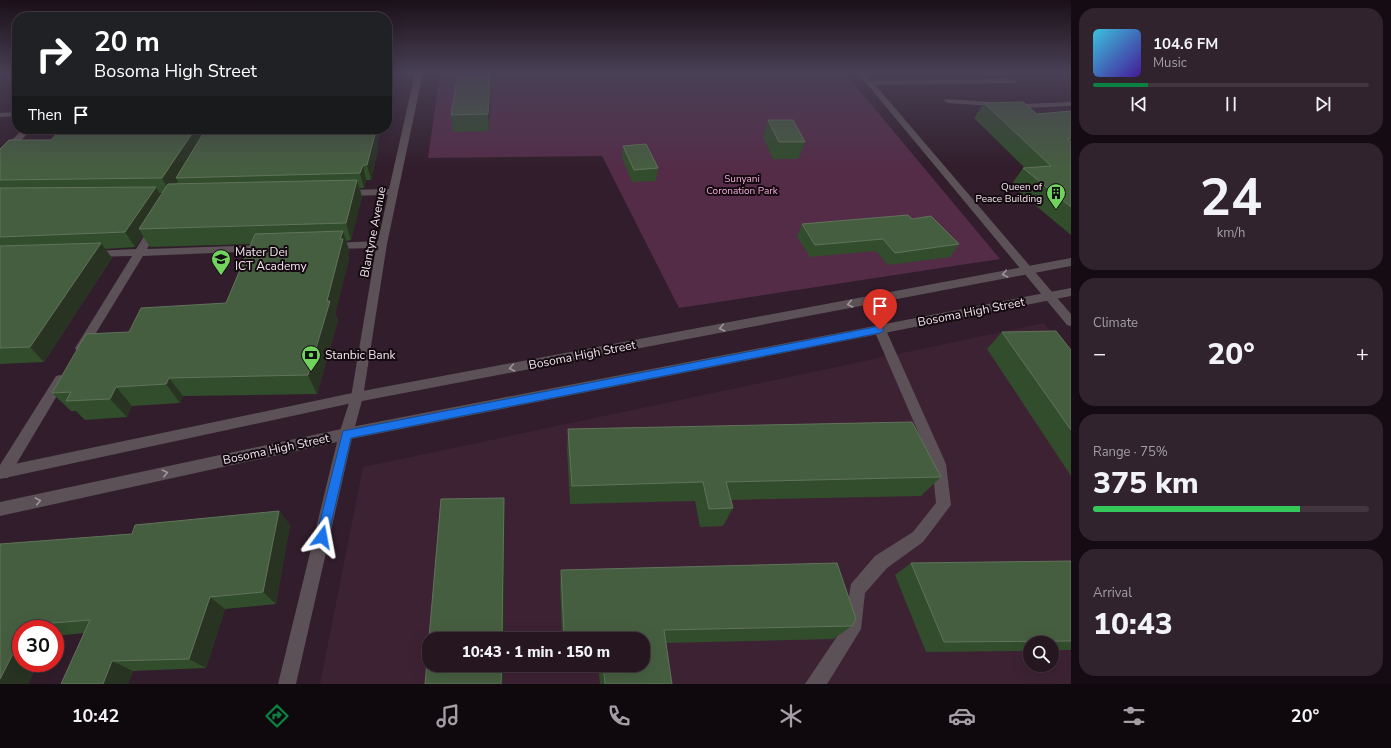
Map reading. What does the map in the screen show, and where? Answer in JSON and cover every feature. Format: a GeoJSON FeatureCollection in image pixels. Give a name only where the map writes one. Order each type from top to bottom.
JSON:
{"type":"FeatureCollection","features":[{"type":"Feature","properties":{"kind":"street","name":"Blantyne Avenue"},"geometry":{"type":"LineString","coordinates":[[287,684],[346,434],[357,397],[382,244],[412,105]]}},
{"type":"Feature","properties":{"kind":"street"},"geometry":{"type":"LineString","coordinates":[[888,105],[1071,322]]}},
{"type":"Feature","properties":{"kind":"street"},"geometry":{"type":"LineString","coordinates":[[1006,105],[1048,105]]}},
{"type":"Feature","properties":{"kind":"street"},"geometry":{"type":"LineString","coordinates":[[0,115],[12,114]]}},
{"type":"Feature","properties":{"kind":"street"},"geometry":{"type":"LineString","coordinates":[[0,157],[23,134]]}},
{"type":"Feature","properties":{"kind":"street"},"geometry":{"type":"LineString","coordinates":[[331,193],[394,192]]}},
{"type":"Feature","properties":{"kind":"street"},"geometry":{"type":"LineString","coordinates":[[74,359],[162,216]]}},
{"type":"Feature","properties":{"kind":"street"},"geometry":{"type":"LineString","coordinates":[[320,246],[382,244]]}},
{"type":"Feature","properties":{"kind":"street"},"geometry":{"type":"LineString","coordinates":[[86,254],[273,248]]}},
{"type":"Feature","properties":{"kind":"street","name":"Bosoma High Street"},"geometry":{"type":"LineString","coordinates":[[1,473],[357,397],[1071,262]]}},
{"type":"Feature","properties":{"kind":"street","name":"Bosoma High Street"},"geometry":{"type":"LineString","coordinates":[[0,509],[346,434],[1071,292]]}},
{"type":"Feature","properties":{"kind":"street"},"geometry":{"type":"LineString","coordinates":[[814,684],[823,675],[852,629],[858,590],[882,562],[918,537],[944,505],[939,464],[880,330]]}},
{"type":"Feature","properties":{"kind":"street"},"geometry":{"type":"LineString","coordinates":[[1,473],[65,372]]}},
{"type":"Feature","properties":{"kind":"shaded area"},"geometry":{"type":"Polygon","coordinates":[[[1044,323],[1071,357],[1071,684],[320,684],[363,467],[1044,323]]]}},
{"type":"Feature","properties":{"kind":"green space","name":"Sunyani Coronation Park"},"geometry":{"type":"Polygon","coordinates":[[[435,105],[872,105],[1000,259],[679,308],[602,156],[428,158],[435,105]]]}},
{"type":"Feature","properties":{"kind":"building"},"geometry":{"type":"Polygon","coordinates":[[[453,105],[488,105],[488,114],[451,115],[453,105]]]}},
{"type":"Feature","properties":{"kind":"building"},"geometry":{"type":"Polygon","coordinates":[[[986,105],[1026,105],[1037,114],[1071,111],[1071,138],[1067,139],[1071,142],[1071,207],[1023,168],[1051,166],[986,105]]]}},
{"type":"Feature","properties":{"kind":"building"},"geometry":{"type":"Polygon","coordinates":[[[768,120],[793,120],[805,142],[779,142],[768,120]]]}},
{"type":"Feature","properties":{"kind":"building"},"geometry":{"type":"Polygon","coordinates":[[[56,134],[192,134],[162,178],[0,180],[0,149],[9,140],[51,140],[56,134]]]}},
{"type":"Feature","properties":{"kind":"building"},"geometry":{"type":"Polygon","coordinates":[[[203,134],[375,134],[367,165],[363,165],[360,173],[176,178],[203,134]]]}},
{"type":"Feature","properties":{"kind":"building"},"geometry":{"type":"Polygon","coordinates":[[[646,144],[658,168],[634,170],[623,146],[646,144]]]}},
{"type":"Feature","properties":{"kind":"building"},"geometry":{"type":"Polygon","coordinates":[[[357,180],[346,223],[139,229],[168,184],[357,180]]]}},
{"type":"Feature","properties":{"kind":"building"},"geometry":{"type":"Polygon","coordinates":[[[156,187],[125,232],[0,237],[0,188],[156,187]]]}},
{"type":"Feature","properties":{"kind":"building"},"geometry":{"type":"Polygon","coordinates":[[[908,215],[912,219],[931,216],[959,244],[895,253],[883,239],[815,245],[802,224],[908,215]]]}},
{"type":"Feature","properties":{"kind":"building"},"geometry":{"type":"Polygon","coordinates":[[[343,231],[340,239],[343,239],[327,301],[330,301],[308,375],[169,378],[166,384],[116,387],[110,399],[66,401],[71,392],[52,393],[86,334],[129,332],[141,308],[226,303],[255,234],[343,231]]]}},
{"type":"Feature","properties":{"kind":"building"},"geometry":{"type":"Polygon","coordinates":[[[101,243],[30,347],[0,348],[0,246],[101,243]]]}},
{"type":"Feature","properties":{"kind":"building"},"geometry":{"type":"Polygon","coordinates":[[[1056,331],[1071,350],[1071,430],[1002,332],[1056,331]]]}},
{"type":"Feature","properties":{"kind":"building"},"geometry":{"type":"Polygon","coordinates":[[[912,422],[941,477],[726,482],[733,508],[709,509],[703,482],[572,486],[568,429],[912,422]]]}},
{"type":"Feature","properties":{"kind":"building"},"geometry":{"type":"Polygon","coordinates":[[[504,498],[502,632],[429,632],[441,499],[504,498]]]}},
{"type":"Feature","properties":{"kind":"building"},"geometry":{"type":"Polygon","coordinates":[[[279,511],[263,592],[210,597],[189,659],[112,661],[103,684],[61,684],[90,620],[64,622],[64,620],[12,620],[12,656],[0,679],[0,544],[132,534],[135,525],[279,511]]]}},
{"type":"Feature","properties":{"kind":"building"},"geometry":{"type":"Polygon","coordinates":[[[1071,561],[1071,641],[1059,641],[1059,636],[1023,636],[1023,641],[944,642],[911,563],[1071,561]]]}},
{"type":"Feature","properties":{"kind":"building"},"geometry":{"type":"Polygon","coordinates":[[[837,563],[856,619],[852,626],[664,630],[672,684],[605,684],[604,672],[650,672],[650,632],[564,632],[561,570],[837,563]]]}},
{"type":"Feature","properties":{"kind":"building"},"geometry":{"type":"Polygon","coordinates":[[[426,672],[502,672],[501,684],[425,684],[426,672]]]}},
{"type":"Feature","properties":{"kind":"place","name":"Queen of Peace Building"},"geometry":{"type":"Point","coordinates":[1056,210]}},
{"type":"Feature","properties":{"kind":"place","name":"Mater Dei ICT Academy"},"geometry":{"type":"Point","coordinates":[221,276]}},
{"type":"Feature","properties":{"kind":"place","name":"Stanbic Bank"},"geometry":{"type":"Point","coordinates":[311,372]}},
{"type":"Feature","properties":{"kind":"route"},"geometry":{"type":"LineString","coordinates":[[322,537],[346,434],[880,330]]}}]}
